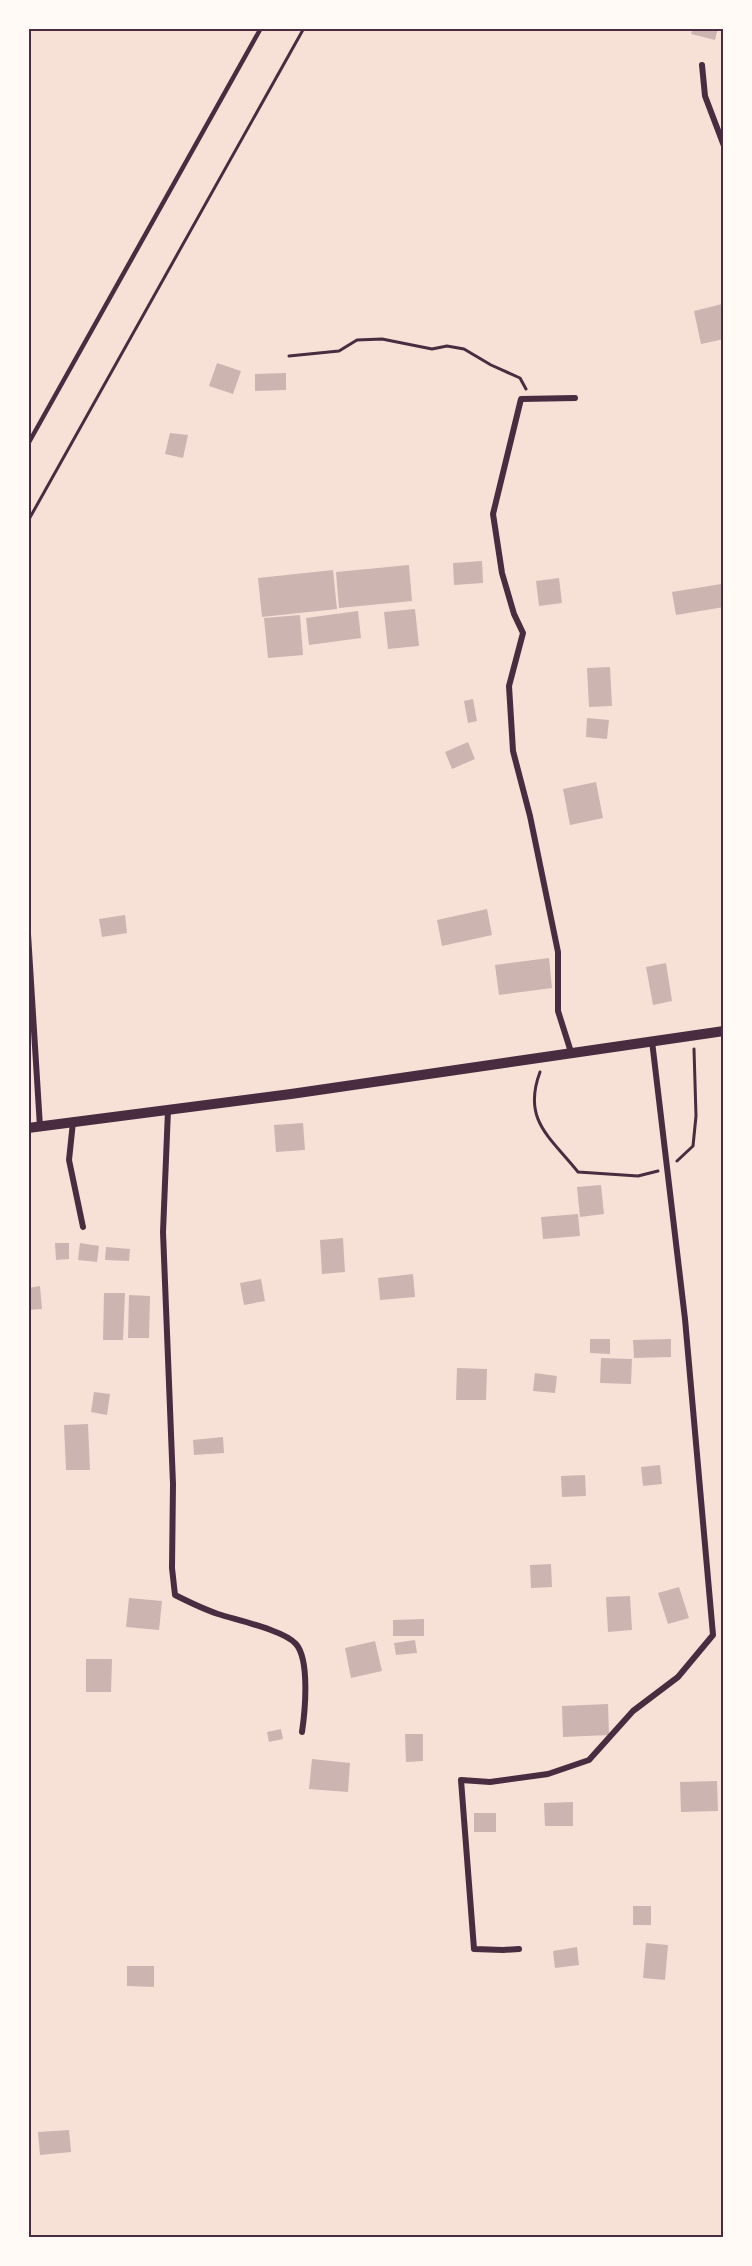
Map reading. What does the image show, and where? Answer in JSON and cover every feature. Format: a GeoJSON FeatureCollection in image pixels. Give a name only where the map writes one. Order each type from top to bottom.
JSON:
{"type":"FeatureCollection","features":[{"type":"Feature","properties":{"kind":"street"},"geometry":{"type":"LineString","coordinates":[[702,65],[705,96],[723,146]]}},
{"type":"Feature","properties":{"kind":"street"},"geometry":{"type":"LineString","coordinates":[[571,1052],[558,1011],[558,952],[530,816],[513,751],[509,686],[523,633],[514,614],[502,573],[493,514],[521,399],[575,398]]}},
{"type":"Feature","properties":{"kind":"street"},"geometry":{"type":"LineString","coordinates":[[28,934],[40,1127]]}},
{"type":"Feature","properties":{"kind":"street"},"geometry":{"type":"LineString","coordinates":[[28,1128],[723,1030]]}},
{"type":"Feature","properties":{"kind":"street"},"geometry":{"type":"LineString","coordinates":[[519,1948],[474,1949],[461,1780],[490,1782],[548,1774],[589,1760],[633,1711],[678,1677],[713,1635],[685,1319],[652,1040]]}},
{"type":"Feature","properties":{"kind":"street"},"geometry":{"type":"LineString","coordinates":[[168,1110],[163,1232],[173,1484],[172,1568],[175,1595],[215,1613],[283,1636],[297,1644],[305,1680],[302,1731]]}},
{"type":"Feature","properties":{"kind":"street"},"geometry":{"type":"LineString","coordinates":[[73,1122],[69,1160],[83,1227]]}},
{"type":"Feature","properties":{"kind":"lane"},"geometry":{"type":"LineString","coordinates":[[28,444],[261,28]]}},
{"type":"Feature","properties":{"kind":"path"},"geometry":{"type":"LineString","coordinates":[[28,521],[304,28]]}},
{"type":"Feature","properties":{"kind":"path"},"geometry":{"type":"LineString","coordinates":[[289,356],[339,351],[357,340],[382,339],[432,349],[455,347],[464,349],[520,378],[531,399]]}},
{"type":"Feature","properties":{"kind":"path"},"geometry":{"type":"LineString","coordinates":[[546,1056],[534,1088],[534,1108],[543,1132],[578,1172],[638,1176],[667,1169],[693,1146],[696,1116],[694,1035]]}},
{"type":"Feature","properties":{"kind":"building"},"geometry":{"type":"Polygon","coordinates":[[[693,28],[718,28],[715,40],[691,34],[693,28]]]}},
{"type":"Feature","properties":{"kind":"building"},"geometry":{"type":"Polygon","coordinates":[[[722,304],[724,339],[701,344],[694,311],[722,304]]]}},
{"type":"Feature","properties":{"kind":"building"},"geometry":{"type":"Polygon","coordinates":[[[217,363],[241,371],[233,394],[209,386],[217,363]]]}},
{"type":"Feature","properties":{"kind":"building"},"geometry":{"type":"Polygon","coordinates":[[[286,373],[286,390],[255,391],[255,374],[286,373]]]}},
{"type":"Feature","properties":{"kind":"building"},"geometry":{"type":"Polygon","coordinates":[[[170,433],[188,435],[183,458],[165,454],[170,433]]]}},
{"type":"Feature","properties":{"kind":"building"},"geometry":{"type":"Polygon","coordinates":[[[482,561],[483,583],[454,585],[453,563],[482,561]]]}},
{"type":"Feature","properties":{"kind":"building"},"geometry":{"type":"Polygon","coordinates":[[[409,565],[412,601],[339,608],[336,572],[409,565]]]}},
{"type":"Feature","properties":{"kind":"building"},"geometry":{"type":"Polygon","coordinates":[[[333,570],[337,609],[262,617],[258,578],[333,570]]]}},
{"type":"Feature","properties":{"kind":"building"},"geometry":{"type":"Polygon","coordinates":[[[559,578],[562,603],[539,606],[536,581],[559,578]]]}},
{"type":"Feature","properties":{"kind":"building"},"geometry":{"type":"Polygon","coordinates":[[[721,584],[724,607],[676,615],[672,592],[721,584]]]}},
{"type":"Feature","properties":{"kind":"building"},"geometry":{"type":"Polygon","coordinates":[[[415,609],[419,646],[388,649],[384,612],[415,609]]]}},
{"type":"Feature","properties":{"kind":"building"},"geometry":{"type":"Polygon","coordinates":[[[358,611],[361,638],[309,645],[306,618],[358,611]]]}},
{"type":"Feature","properties":{"kind":"building"},"geometry":{"type":"Polygon","coordinates":[[[300,615],[303,655],[268,658],[264,618],[300,615]]]}},
{"type":"Feature","properties":{"kind":"building"},"geometry":{"type":"Polygon","coordinates":[[[610,667],[612,706],[589,707],[587,668],[610,667]]]}},
{"type":"Feature","properties":{"kind":"building"},"geometry":{"type":"Polygon","coordinates":[[[473,699],[477,721],[468,723],[464,701],[473,699]]]}},
{"type":"Feature","properties":{"kind":"building"},"geometry":{"type":"Polygon","coordinates":[[[587,718],[609,720],[607,739],[586,737],[587,718]]]}},
{"type":"Feature","properties":{"kind":"building"},"geometry":{"type":"Polygon","coordinates":[[[468,742],[475,759],[452,769],[445,752],[468,742]]]}},
{"type":"Feature","properties":{"kind":"building"},"geometry":{"type":"Polygon","coordinates":[[[596,782],[603,818],[570,825],[563,789],[596,782]]]}},
{"type":"Feature","properties":{"kind":"building"},"geometry":{"type":"Polygon","coordinates":[[[487,909],[492,935],[442,946],[437,920],[487,909]]]}},
{"type":"Feature","properties":{"kind":"building"},"geometry":{"type":"Polygon","coordinates":[[[125,915],[127,933],[102,937],[99,919],[125,915]]]}},
{"type":"Feature","properties":{"kind":"building"},"geometry":{"type":"Polygon","coordinates":[[[549,958],[552,988],[499,995],[495,965],[549,958]]]}},
{"type":"Feature","properties":{"kind":"building"},"geometry":{"type":"Polygon","coordinates":[[[666,963],[672,1001],[653,1005],[646,967],[666,963]]]}},
{"type":"Feature","properties":{"kind":"building"},"geometry":{"type":"Polygon","coordinates":[[[303,1123],[305,1150],[276,1152],[274,1125],[303,1123]]]}},
{"type":"Feature","properties":{"kind":"building"},"geometry":{"type":"Polygon","coordinates":[[[601,1185],[604,1214],[580,1217],[577,1187],[601,1185]]]}},
{"type":"Feature","properties":{"kind":"building"},"geometry":{"type":"Polygon","coordinates":[[[578,1214],[580,1236],[543,1239],[541,1217],[578,1214]]]}},
{"type":"Feature","properties":{"kind":"building"},"geometry":{"type":"Polygon","coordinates":[[[343,1238],[345,1272],[322,1274],[320,1240],[343,1238]]]}},
{"type":"Feature","properties":{"kind":"building"},"geometry":{"type":"Polygon","coordinates":[[[55,1243],[69,1243],[69,1259],[56,1260],[55,1243]]]}},
{"type":"Feature","properties":{"kind":"building"},"geometry":{"type":"Polygon","coordinates":[[[80,1243],[99,1246],[97,1262],[78,1260],[80,1243]]]}},
{"type":"Feature","properties":{"kind":"building"},"geometry":{"type":"Polygon","coordinates":[[[106,1247],[130,1249],[129,1261],[105,1260],[106,1247]]]}},
{"type":"Feature","properties":{"kind":"building"},"geometry":{"type":"Polygon","coordinates":[[[413,1274],[415,1297],[380,1300],[378,1278],[413,1274]]]}},
{"type":"Feature","properties":{"kind":"building"},"geometry":{"type":"Polygon","coordinates":[[[261,1279],[265,1301],[244,1305],[240,1283],[261,1279]]]}},
{"type":"Feature","properties":{"kind":"building"},"geometry":{"type":"Polygon","coordinates":[[[40,1286],[42,1309],[28,1310],[28,1288],[40,1286]]]}},
{"type":"Feature","properties":{"kind":"building"},"geometry":{"type":"Polygon","coordinates":[[[104,1293],[125,1293],[123,1340],[103,1340],[104,1293]]]}},
{"type":"Feature","properties":{"kind":"building"},"geometry":{"type":"Polygon","coordinates":[[[129,1295],[150,1296],[149,1338],[128,1338],[129,1295]]]}},
{"type":"Feature","properties":{"kind":"building"},"geometry":{"type":"Polygon","coordinates":[[[590,1339],[610,1339],[610,1354],[590,1353],[590,1339]]]}},
{"type":"Feature","properties":{"kind":"building"},"geometry":{"type":"Polygon","coordinates":[[[671,1339],[671,1357],[634,1358],[633,1340],[671,1339]]]}},
{"type":"Feature","properties":{"kind":"building"},"geometry":{"type":"Polygon","coordinates":[[[601,1358],[632,1359],[631,1384],[600,1383],[601,1358]]]}},
{"type":"Feature","properties":{"kind":"building"},"geometry":{"type":"Polygon","coordinates":[[[457,1368],[487,1369],[486,1400],[456,1400],[457,1368]]]}},
{"type":"Feature","properties":{"kind":"building"},"geometry":{"type":"Polygon","coordinates":[[[535,1373],[557,1376],[555,1393],[533,1391],[535,1373]]]}},
{"type":"Feature","properties":{"kind":"building"},"geometry":{"type":"Polygon","coordinates":[[[94,1392],[110,1394],[107,1415],[91,1412],[94,1392]]]}},
{"type":"Feature","properties":{"kind":"building"},"geometry":{"type":"Polygon","coordinates":[[[88,1424],[90,1470],[66,1470],[64,1425],[88,1424]]]}},
{"type":"Feature","properties":{"kind":"building"},"geometry":{"type":"Polygon","coordinates":[[[223,1437],[224,1453],[194,1455],[193,1440],[223,1437]]]}},
{"type":"Feature","properties":{"kind":"building"},"geometry":{"type":"Polygon","coordinates":[[[660,1465],[662,1484],[643,1486],[641,1467],[660,1465]]]}},
{"type":"Feature","properties":{"kind":"building"},"geometry":{"type":"Polygon","coordinates":[[[585,1475],[586,1496],[562,1497],[561,1476],[585,1475]]]}},
{"type":"Feature","properties":{"kind":"building"},"geometry":{"type":"Polygon","coordinates":[[[551,1564],[552,1587],[531,1588],[530,1565],[551,1564]]]}},
{"type":"Feature","properties":{"kind":"building"},"geometry":{"type":"Polygon","coordinates":[[[679,1587],[689,1618],[668,1624],[658,1593],[679,1587]]]}},
{"type":"Feature","properties":{"kind":"building"},"geometry":{"type":"Polygon","coordinates":[[[630,1596],[632,1630],[608,1632],[606,1597],[630,1596]]]}},
{"type":"Feature","properties":{"kind":"building"},"geometry":{"type":"Polygon","coordinates":[[[129,1598],[162,1601],[159,1630],[126,1627],[129,1598]]]}},
{"type":"Feature","properties":{"kind":"building"},"geometry":{"type":"Polygon","coordinates":[[[424,1619],[424,1636],[393,1636],[393,1620],[424,1619]]]}},
{"type":"Feature","properties":{"kind":"building"},"geometry":{"type":"Polygon","coordinates":[[[415,1640],[417,1653],[396,1655],[394,1643],[415,1640]]]}},
{"type":"Feature","properties":{"kind":"building"},"geometry":{"type":"Polygon","coordinates":[[[375,1641],[382,1671],[351,1678],[345,1648],[375,1641]]]}},
{"type":"Feature","properties":{"kind":"building"},"geometry":{"type":"Polygon","coordinates":[[[86,1659],[112,1659],[111,1692],[86,1692],[86,1659]]]}},
{"type":"Feature","properties":{"kind":"building"},"geometry":{"type":"Polygon","coordinates":[[[608,1704],[609,1735],[563,1737],[562,1706],[608,1704]]]}},
{"type":"Feature","properties":{"kind":"building"},"geometry":{"type":"Polygon","coordinates":[[[281,1729],[283,1739],[269,1742],[267,1732],[281,1729]]]}},
{"type":"Feature","properties":{"kind":"building"},"geometry":{"type":"Polygon","coordinates":[[[405,1734],[423,1734],[423,1761],[406,1762],[405,1734]]]}},
{"type":"Feature","properties":{"kind":"building"},"geometry":{"type":"Polygon","coordinates":[[[312,1759],[350,1763],[348,1792],[309,1789],[312,1759]]]}},
{"type":"Feature","properties":{"kind":"building"},"geometry":{"type":"Polygon","coordinates":[[[717,1781],[718,1811],[681,1812],[680,1782],[717,1781]]]}},
{"type":"Feature","properties":{"kind":"building"},"geometry":{"type":"Polygon","coordinates":[[[573,1802],[573,1826],[545,1826],[544,1803],[573,1802]]]}},
{"type":"Feature","properties":{"kind":"building"},"geometry":{"type":"Polygon","coordinates":[[[474,1813],[496,1813],[496,1832],[474,1832],[474,1813]]]}},
{"type":"Feature","properties":{"kind":"building"},"geometry":{"type":"Polygon","coordinates":[[[633,1906],[651,1906],[651,1925],[633,1925],[633,1906]]]}},
{"type":"Feature","properties":{"kind":"building"},"geometry":{"type":"Polygon","coordinates":[[[646,1943],[668,1945],[665,1980],[643,1978],[646,1943]]]}},
{"type":"Feature","properties":{"kind":"building"},"geometry":{"type":"Polygon","coordinates":[[[577,1947],[579,1965],[555,1968],[553,1951],[577,1947]]]}},
{"type":"Feature","properties":{"kind":"building"},"geometry":{"type":"Polygon","coordinates":[[[127,1966],[154,1966],[154,1987],[127,1986],[127,1966]]]}},
{"type":"Feature","properties":{"kind":"building"},"geometry":{"type":"Polygon","coordinates":[[[69,2130],[71,2152],[40,2155],[38,2132],[69,2130]]]}}]}
